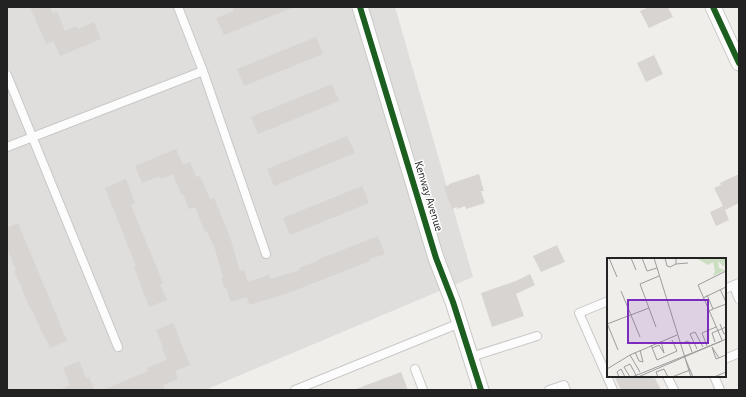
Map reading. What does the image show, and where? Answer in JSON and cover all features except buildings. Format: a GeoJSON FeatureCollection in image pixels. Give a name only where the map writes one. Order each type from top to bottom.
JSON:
{"type":"FeatureCollection","features":[{"type":"Feature","properties":{"kind":"street","name":"Kenway Avenue"},"geometry":{"type":"LineString","coordinates":[[360,7],[436,258],[453,302],[481,390]]}},
{"type":"Feature","properties":{"kind":"street"},"geometry":{"type":"LineString","coordinates":[[713,7],[739,63]]}},
{"type":"Feature","properties":{"kind":"lane"},"geometry":{"type":"LineString","coordinates":[[178,7],[203,71],[266,254]]}},
{"type":"Feature","properties":{"kind":"lane"},"geometry":{"type":"LineString","coordinates":[[7,147],[203,71]]}},
{"type":"Feature","properties":{"kind":"lane"},"geometry":{"type":"LineString","coordinates":[[7,75],[118,347]]}},
{"type":"Feature","properties":{"kind":"lane"},"geometry":{"type":"LineString","coordinates":[[726,289],[736,285],[739,298]]}},
{"type":"Feature","properties":{"kind":"lane"},"geometry":{"type":"LineString","coordinates":[[607,301],[579,313],[607,376]]}},
{"type":"Feature","properties":{"kind":"lane"},"geometry":{"type":"LineString","coordinates":[[295,390],[312,387],[460,324]]}},
{"type":"Feature","properties":{"kind":"lane"},"geometry":{"type":"LineString","coordinates":[[471,357],[537,336]]}},
{"type":"Feature","properties":{"kind":"lane"},"geometry":{"type":"LineString","coordinates":[[726,359],[739,353]]}},
{"type":"Feature","properties":{"kind":"lane"},"geometry":{"type":"LineString","coordinates":[[415,369],[423,390]]}},
{"type":"Feature","properties":{"kind":"lane"},"geometry":{"type":"LineString","coordinates":[[607,377],[613,390]]}},
{"type":"Feature","properties":{"kind":"lane"},"geometry":{"type":"LineString","coordinates":[[668,377],[674,390]]}},
{"type":"Feature","properties":{"kind":"lane"},"geometry":{"type":"LineString","coordinates":[[714,377],[720,390]]}},
{"type":"Feature","properties":{"kind":"lane"},"geometry":{"type":"LineString","coordinates":[[549,390],[564,385],[566,390]]}},
{"type":"Feature","properties":{"kind":"shaded area"},"geometry":{"type":"Polygon","coordinates":[[[7,7],[395,7],[473,277],[205,390],[7,390],[7,7]]]}},
{"type":"Feature","properties":{"kind":"cycle path"},"geometry":{"type":"LineString","coordinates":[[360,7],[436,258],[453,302],[481,390]]}},
{"type":"Feature","properties":{"kind":"cycle path"},"geometry":{"type":"LineString","coordinates":[[713,7],[739,63]]}}]}
